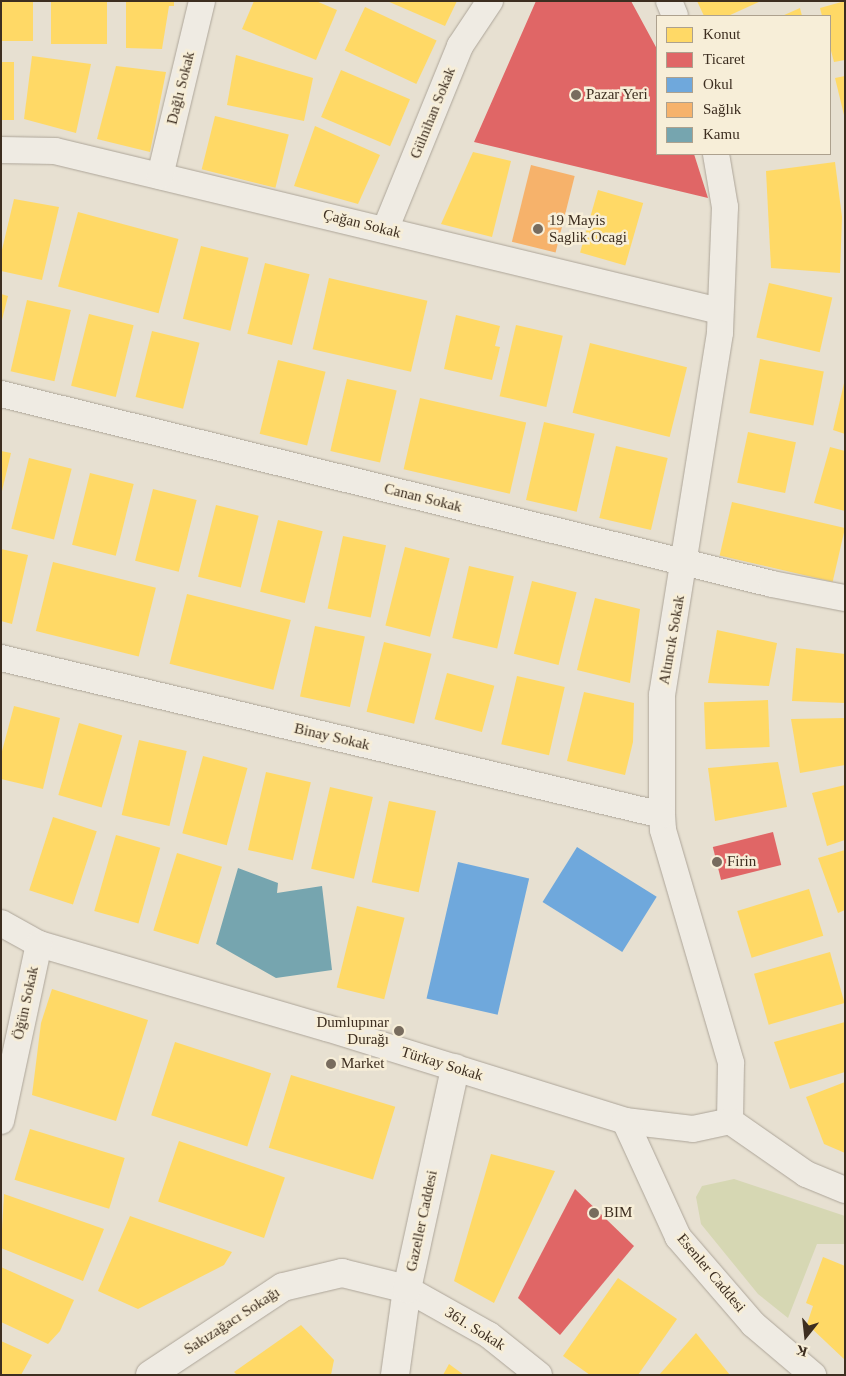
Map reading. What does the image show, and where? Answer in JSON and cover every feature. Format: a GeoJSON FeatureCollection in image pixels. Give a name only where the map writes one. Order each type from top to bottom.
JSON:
{"type":"FeatureCollection","features":[{"type":"Feature","properties":{"kind":"street","name":"Dağlı Sokak"},"geometry":{"type":"LineString","coordinates":[[160,176],[202,1]]}},
{"type":"Feature","properties":{"kind":"street","name":"Gülnihan Sokak"},"geometry":{"type":"LineString","coordinates":[[385,230],[460,46],[490,1]]}},
{"type":"Feature","properties":{"kind":"street"},"geometry":{"type":"LineString","coordinates":[[669,1],[675,15]]}},
{"type":"Feature","properties":{"kind":"street","name":"Çağan Sokak"},"geometry":{"type":"LineString","coordinates":[[1,150],[55,150],[720,311]]}},
{"type":"Feature","properties":{"kind":"street","name":"Altıncık Sokak"},"geometry":{"type":"LineString","coordinates":[[716,155],[725,207],[720,333],[685,562],[662,696],[662,830],[732,1063],[730,1120]]}},
{"type":"Feature","properties":{"kind":"street","name":"Canan Sokak"},"geometry":{"type":"LineString","coordinates":[[1,394],[685,562],[845,598]]}},
{"type":"Feature","properties":{"kind":"street","name":"Binay Sokak"},"geometry":{"type":"LineString","coordinates":[[1,658],[662,815]]}},
{"type":"Feature","properties":{"kind":"street","name":"Türkay Sokak"},"geometry":{"type":"LineString","coordinates":[[1,923],[39,944],[455,1068],[625,1121],[693,1129],[730,1120]]}},
{"type":"Feature","properties":{"kind":"street","name":"Öğün Sokak"},"geometry":{"type":"LineString","coordinates":[[1,1121],[39,944]]}},
{"type":"Feature","properties":{"kind":"street","name":"Gazeller Caddesi"},"geometry":{"type":"LineString","coordinates":[[395,1375],[407,1289],[455,1068]]}},
{"type":"Feature","properties":{"kind":"street"},"geometry":{"type":"LineString","coordinates":[[730,1120],[806,1174],[845,1190]]}},
{"type":"Feature","properties":{"kind":"street","name":"Esenler Caddesi"},"geometry":{"type":"LineString","coordinates":[[625,1121],[678,1237],[753,1324],[813,1375]]}},
{"type":"Feature","properties":{"kind":"street","name":"Sakızağacı Sokağı"},"geometry":{"type":"LineString","coordinates":[[150,1375],[283,1287],[342,1273],[407,1289]]}},
{"type":"Feature","properties":{"kind":"street","name":"361. Sokak"},"geometry":{"type":"LineString","coordinates":[[407,1289],[489,1335],[539,1375]]}},
{"type":"Feature","properties":{"kind":"green space"},"geometry":{"type":"Polygon","coordinates":[[[734,1179],[845,1216],[845,1244],[817,1244],[788,1318],[758,1294],[701,1224],[696,1197],[702,1186],[734,1179]]]}},
{"type":"Feature","properties":{"kind":"building: Konut"},"geometry":{"type":"Polygon","coordinates":[[[1,1],[33,1],[33,41],[1,41],[1,1]]]}},
{"type":"Feature","properties":{"kind":"building: Konut"},"geometry":{"type":"Polygon","coordinates":[[[51,1],[107,1],[107,44],[51,44],[51,1]]]}},
{"type":"Feature","properties":{"kind":"building: Konut"},"geometry":{"type":"Polygon","coordinates":[[[126,1],[174,1],[174,6],[169,6],[162,49],[126,48],[126,1]]]}},
{"type":"Feature","properties":{"kind":"building: Konut"},"geometry":{"type":"Polygon","coordinates":[[[254,1],[316,1],[337,10],[316,60],[242,29],[254,1]]]}},
{"type":"Feature","properties":{"kind":"building: Konut"},"geometry":{"type":"Polygon","coordinates":[[[387,1],[457,1],[445,26],[387,1]]]}},
{"type":"Feature","properties":{"kind":"building: Konut"},"geometry":{"type":"Polygon","coordinates":[[[697,1],[761,1],[730,15],[704,15],[697,1]]]}},
{"type":"Feature","properties":{"kind":"building: Konut"},"geometry":{"type":"Polygon","coordinates":[[[845,1],[845,60],[834,62],[831,51],[831,15],[822,15],[820,8],[845,1]]]}},
{"type":"Feature","properties":{"kind":"building: Konut"},"geometry":{"type":"Polygon","coordinates":[[[365,7],[437,40],[416,84],[345,51],[365,7]]]}},
{"type":"Feature","properties":{"kind":"building: Konut"},"geometry":{"type":"Polygon","coordinates":[[[800,8],[802,15],[784,15],[800,8]]]}},
{"type":"Feature","properties":{"kind":"building: Konut"},"geometry":{"type":"Polygon","coordinates":[[[236,55],[313,78],[304,121],[227,105],[236,55]]]}},
{"type":"Feature","properties":{"kind":"building: Konut"},"geometry":{"type":"Polygon","coordinates":[[[32,56],[91,64],[76,133],[24,119],[32,56]]]}},
{"type":"Feature","properties":{"kind":"building: Konut"},"geometry":{"type":"Polygon","coordinates":[[[1,62],[14,62],[14,120],[1,120],[1,62]]]}},
{"type":"Feature","properties":{"kind":"building: Konut"},"geometry":{"type":"Polygon","coordinates":[[[116,66],[166,72],[150,152],[97,139],[116,66]]]}},
{"type":"Feature","properties":{"kind":"building: Konut"},"geometry":{"type":"Polygon","coordinates":[[[341,70],[410,99],[390,146],[321,117],[341,70]]]}},
{"type":"Feature","properties":{"kind":"building: Konut"},"geometry":{"type":"Polygon","coordinates":[[[845,76],[845,114],[844,115],[835,78],[845,76]]]}},
{"type":"Feature","properties":{"kind":"building: Konut"},"geometry":{"type":"Polygon","coordinates":[[[215,116],[289,134],[275,188],[202,169],[215,116]]]}},
{"type":"Feature","properties":{"kind":"building: Konut"},"geometry":{"type":"Polygon","coordinates":[[[315,126],[380,155],[358,204],[294,186],[315,126]]]}},
{"type":"Feature","properties":{"kind":"building: Konut"},"geometry":{"type":"Polygon","coordinates":[[[473,152],[511,161],[492,237],[441,224],[473,152]]]}},
{"type":"Feature","properties":{"kind":"building: Konut"},"geometry":{"type":"Polygon","coordinates":[[[835,162],[842,217],[840,273],[771,268],[766,171],[835,162]]]}},
{"type":"Feature","properties":{"kind":"building: Konut"},"geometry":{"type":"Polygon","coordinates":[[[598,190],[643,203],[625,265],[580,252],[598,190]]]}},
{"type":"Feature","properties":{"kind":"building: Konut"},"geometry":{"type":"Polygon","coordinates":[[[14,199],[59,207],[42,280],[1,271],[1,254],[14,199]]]}},
{"type":"Feature","properties":{"kind":"building: Konut"},"geometry":{"type":"Polygon","coordinates":[[[78,212],[178,239],[159,313],[58,286],[78,212]]]}},
{"type":"Feature","properties":{"kind":"building: Konut"},"geometry":{"type":"Polygon","coordinates":[[[201,246],[249,258],[230,331],[183,319],[201,246]]]}},
{"type":"Feature","properties":{"kind":"building: Konut"},"geometry":{"type":"Polygon","coordinates":[[[265,263],[310,274],[292,345],[247,334],[265,263]]]}},
{"type":"Feature","properties":{"kind":"building: Konut"},"geometry":{"type":"Polygon","coordinates":[[[329,278],[427,301],[411,372],[313,349],[329,278]]]}},
{"type":"Feature","properties":{"kind":"building: Konut"},"geometry":{"type":"Polygon","coordinates":[[[769,283],[832,298],[820,352],[756,338],[769,283]]]}},
{"type":"Feature","properties":{"kind":"building: Konut"},"geometry":{"type":"Polygon","coordinates":[[[1,294],[8,296],[2,320],[1,320],[1,294]]]}},
{"type":"Feature","properties":{"kind":"building: Konut"},"geometry":{"type":"Polygon","coordinates":[[[27,300],[71,310],[54,381],[11,371],[27,300]]]}},
{"type":"Feature","properties":{"kind":"building: Konut"},"geometry":{"type":"Polygon","coordinates":[[[89,314],[134,325],[116,397],[71,386],[89,314]]]}},
{"type":"Feature","properties":{"kind":"building: Konut"},"geometry":{"type":"Polygon","coordinates":[[[456,315],[500,326],[495,346],[500,347],[492,380],[444,369],[456,315]]]}},
{"type":"Feature","properties":{"kind":"building: Konut"},"geometry":{"type":"Polygon","coordinates":[[[516,325],[563,336],[546,407],[500,396],[516,325]]]}},
{"type":"Feature","properties":{"kind":"building: Konut"},"geometry":{"type":"Polygon","coordinates":[[[152,331],[200,343],[183,409],[136,397],[152,331]]]}},
{"type":"Feature","properties":{"kind":"building: Konut"},"geometry":{"type":"Polygon","coordinates":[[[590,343],[687,367],[670,437],[573,413],[590,343]]]}},
{"type":"Feature","properties":{"kind":"building: Konut"},"geometry":{"type":"Polygon","coordinates":[[[760,359],[824,371],[813,425],[750,413],[760,359]]]}},
{"type":"Feature","properties":{"kind":"building: Konut"},"geometry":{"type":"Polygon","coordinates":[[[278,360],[326,372],[307,446],[260,434],[278,360]]]}},
{"type":"Feature","properties":{"kind":"building: Konut"},"geometry":{"type":"Polygon","coordinates":[[[347,379],[397,390],[380,463],[330,451],[347,379]]]}},
{"type":"Feature","properties":{"kind":"building: Konut"},"geometry":{"type":"Polygon","coordinates":[[[845,379],[845,434],[833,430],[845,379]]]}},
{"type":"Feature","properties":{"kind":"building: Konut"},"geometry":{"type":"Polygon","coordinates":[[[420,398],[526,423],[510,494],[404,469],[420,398]]]}},
{"type":"Feature","properties":{"kind":"building: Konut"},"geometry":{"type":"Polygon","coordinates":[[[544,422],[595,434],[577,512],[526,500],[544,422]]]}},
{"type":"Feature","properties":{"kind":"building: Konut"},"geometry":{"type":"Polygon","coordinates":[[[748,432],[796,442],[785,493],[737,483],[748,432]]]}},
{"type":"Feature","properties":{"kind":"building: Konut"},"geometry":{"type":"Polygon","coordinates":[[[616,446],[668,458],[651,530],[599,518],[616,446]]]}},
{"type":"Feature","properties":{"kind":"building: Konut"},"geometry":{"type":"Polygon","coordinates":[[[830,447],[845,451],[845,511],[814,503],[830,447]]]}},
{"type":"Feature","properties":{"kind":"building: Konut"},"geometry":{"type":"Polygon","coordinates":[[[1,451],[11,453],[2,491],[1,491],[1,451]]]}},
{"type":"Feature","properties":{"kind":"building: Konut"},"geometry":{"type":"Polygon","coordinates":[[[29,458],[72,469],[54,539],[11,529],[29,458]]]}},
{"type":"Feature","properties":{"kind":"building: Konut"},"geometry":{"type":"Polygon","coordinates":[[[90,473],[134,484],[116,556],[72,545],[90,473]]]}},
{"type":"Feature","properties":{"kind":"building: Konut"},"geometry":{"type":"Polygon","coordinates":[[[153,489],[197,500],[179,572],[135,561],[153,489]]]}},
{"type":"Feature","properties":{"kind":"building: Konut"},"geometry":{"type":"Polygon","coordinates":[[[732,502],[845,528],[833,582],[720,556],[732,502]]]}},
{"type":"Feature","properties":{"kind":"building: Konut"},"geometry":{"type":"Polygon","coordinates":[[[216,505],[259,516],[241,587],[198,577],[216,505]]]}},
{"type":"Feature","properties":{"kind":"building: Konut"},"geometry":{"type":"Polygon","coordinates":[[[278,520],[323,531],[305,603],[260,592],[278,520]]]}},
{"type":"Feature","properties":{"kind":"building: Konut"},"geometry":{"type":"Polygon","coordinates":[[[343,536],[386,545],[371,618],[328,608],[343,536]]]}},
{"type":"Feature","properties":{"kind":"building: Konut"},"geometry":{"type":"Polygon","coordinates":[[[405,547],[450,558],[430,637],[385,626],[405,547]]]}},
{"type":"Feature","properties":{"kind":"building: Konut"},"geometry":{"type":"Polygon","coordinates":[[[1,549],[28,555],[12,624],[1,621],[1,549]]]}},
{"type":"Feature","properties":{"kind":"building: Konut"},"geometry":{"type":"Polygon","coordinates":[[[53,562],[156,588],[139,657],[36,631],[53,562]]]}},
{"type":"Feature","properties":{"kind":"building: Konut"},"geometry":{"type":"Polygon","coordinates":[[[469,566],[514,576],[497,648],[452,638],[469,566]]]}},
{"type":"Feature","properties":{"kind":"building: Konut"},"geometry":{"type":"Polygon","coordinates":[[[532,581],[577,592],[558,665],[514,654],[532,581]]]}},
{"type":"Feature","properties":{"kind":"building: Konut"},"geometry":{"type":"Polygon","coordinates":[[[187,594],[291,620],[273,690],[170,664],[187,594]]]}},
{"type":"Feature","properties":{"kind":"building: Konut"},"geometry":{"type":"Polygon","coordinates":[[[595,598],[640,609],[630,683],[577,670],[595,598]]]}},
{"type":"Feature","properties":{"kind":"building: Konut"},"geometry":{"type":"Polygon","coordinates":[[[315,626],[365,637],[350,707],[300,696],[315,626]]]}},
{"type":"Feature","properties":{"kind":"building: Konut"},"geometry":{"type":"Polygon","coordinates":[[[717,630],[777,643],[769,686],[708,683],[717,630]]]}},
{"type":"Feature","properties":{"kind":"building: Konut"},"geometry":{"type":"Polygon","coordinates":[[[384,642],[432,654],[414,724],[367,712],[384,642]]]}},
{"type":"Feature","properties":{"kind":"building: Konut"},"geometry":{"type":"Polygon","coordinates":[[[796,648],[845,654],[845,703],[792,701],[796,648]]]}},
{"type":"Feature","properties":{"kind":"building: Konut"},"geometry":{"type":"Polygon","coordinates":[[[447,673],[494,686],[482,732],[435,719],[447,673]]]}},
{"type":"Feature","properties":{"kind":"building: Konut"},"geometry":{"type":"Polygon","coordinates":[[[517,676],[565,687],[549,755],[501,744],[517,676]]]}},
{"type":"Feature","properties":{"kind":"building: Konut"},"geometry":{"type":"Polygon","coordinates":[[[584,692],[634,703],[633,742],[625,775],[567,761],[584,692]]]}},
{"type":"Feature","properties":{"kind":"building: Konut"},"geometry":{"type":"Polygon","coordinates":[[[768,700],[770,747],[706,749],[704,702],[768,700]]]}},
{"type":"Feature","properties":{"kind":"building: Konut"},"geometry":{"type":"Polygon","coordinates":[[[14,706],[60,718],[43,789],[1,779],[1,755],[14,706]]]}},
{"type":"Feature","properties":{"kind":"building: Konut"},"geometry":{"type":"Polygon","coordinates":[[[845,718],[845,765],[800,773],[791,719],[845,718]]]}},
{"type":"Feature","properties":{"kind":"building: Konut"},"geometry":{"type":"Polygon","coordinates":[[[79,723],[122,735],[102,807],[58,795],[79,723]]]}},
{"type":"Feature","properties":{"kind":"building: Konut"},"geometry":{"type":"Polygon","coordinates":[[[139,740],[187,751],[169,826],[122,815],[139,740]]]}},
{"type":"Feature","properties":{"kind":"building: Konut"},"geometry":{"type":"Polygon","coordinates":[[[203,756],[247,768],[227,845],[182,833],[203,756]]]}},
{"type":"Feature","properties":{"kind":"building: Konut"},"geometry":{"type":"Polygon","coordinates":[[[778,762],[787,807],[715,821],[708,768],[778,762]]]}},
{"type":"Feature","properties":{"kind":"building: Konut"},"geometry":{"type":"Polygon","coordinates":[[[266,772],[311,782],[293,860],[248,850],[266,772]]]}},
{"type":"Feature","properties":{"kind":"building: Konut"},"geometry":{"type":"Polygon","coordinates":[[[845,785],[845,840],[827,846],[812,793],[845,785]]]}},
{"type":"Feature","properties":{"kind":"building: Konut"},"geometry":{"type":"Polygon","coordinates":[[[330,787],[373,797],[354,879],[311,869],[330,787]]]}},
{"type":"Feature","properties":{"kind":"building: Konut"},"geometry":{"type":"Polygon","coordinates":[[[389,801],[436,811],[419,892],[372,882],[389,801]]]}},
{"type":"Feature","properties":{"kind":"building: Konut"},"geometry":{"type":"Polygon","coordinates":[[[53,817],[97,831],[73,904],[29,890],[53,817]]]}},
{"type":"Feature","properties":{"kind":"building: Konut"},"geometry":{"type":"Polygon","coordinates":[[[116,835],[160,848],[138,924],[94,911],[116,835]]]}},
{"type":"Feature","properties":{"kind":"building: Konut"},"geometry":{"type":"Polygon","coordinates":[[[845,850],[845,910],[838,913],[818,858],[845,850]]]}},
{"type":"Feature","properties":{"kind":"building: Konut"},"geometry":{"type":"Polygon","coordinates":[[[177,853],[222,867],[198,944],[153,930],[177,853]]]}},
{"type":"Feature","properties":{"kind":"building: Konut"},"geometry":{"type":"Polygon","coordinates":[[[809,889],[823,936],[752,958],[737,911],[809,889]]]}},
{"type":"Feature","properties":{"kind":"building: Konut"},"geometry":{"type":"Polygon","coordinates":[[[357,906],[405,918],[384,999],[337,988],[357,906]]]}},
{"type":"Feature","properties":{"kind":"building: Konut"},"geometry":{"type":"Polygon","coordinates":[[[830,952],[845,1003],[769,1025],[754,974],[830,952]]]}},
{"type":"Feature","properties":{"kind":"building: Konut"},"geometry":{"type":"Polygon","coordinates":[[[52,989],[148,1020],[116,1121],[32,1095],[41,1023],[52,989]]]}},
{"type":"Feature","properties":{"kind":"building: Konut"},"geometry":{"type":"Polygon","coordinates":[[[845,1022],[845,1072],[790,1089],[774,1042],[845,1022]]]}},
{"type":"Feature","properties":{"kind":"building: Konut"},"geometry":{"type":"Polygon","coordinates":[[[175,1042],[271,1073],[247,1146],[151,1115],[175,1042]]]}},
{"type":"Feature","properties":{"kind":"building: Konut"},"geometry":{"type":"Polygon","coordinates":[[[291,1075],[395,1107],[373,1180],[269,1148],[291,1075]]]}},
{"type":"Feature","properties":{"kind":"building: Konut"},"geometry":{"type":"Polygon","coordinates":[[[845,1082],[845,1153],[824,1144],[806,1097],[845,1082]]]}},
{"type":"Feature","properties":{"kind":"building: Konut"},"geometry":{"type":"Polygon","coordinates":[[[30,1129],[125,1158],[109,1209],[15,1180],[30,1129]]]}},
{"type":"Feature","properties":{"kind":"building: Konut"},"geometry":{"type":"Polygon","coordinates":[[[179,1141],[285,1177],[264,1238],[158,1202],[179,1141]]]}},
{"type":"Feature","properties":{"kind":"building: Konut"},"geometry":{"type":"Polygon","coordinates":[[[491,1154],[555,1171],[494,1303],[454,1281],[491,1154]]]}},
{"type":"Feature","properties":{"kind":"building: Konut"},"geometry":{"type":"Polygon","coordinates":[[[4,1194],[104,1229],[83,1281],[1,1248],[4,1194]]]}},
{"type":"Feature","properties":{"kind":"building: Konut"},"geometry":{"type":"Polygon","coordinates":[[[130,1216],[232,1252],[224,1265],[138,1309],[98,1291],[130,1216]]]}},
{"type":"Feature","properties":{"kind":"building: Konut"},"geometry":{"type":"Polygon","coordinates":[[[823,1257],[845,1266],[845,1360],[807,1324],[813,1306],[806,1303],[823,1257]]]}},
{"type":"Feature","properties":{"kind":"building: Konut"},"geometry":{"type":"Polygon","coordinates":[[[1,1267],[74,1300],[60,1331],[48,1344],[1,1322],[1,1267]]]}},
{"type":"Feature","properties":{"kind":"building: Konut"},"geometry":{"type":"Polygon","coordinates":[[[618,1278],[677,1319],[638,1375],[590,1375],[563,1356],[618,1278]]]}},
{"type":"Feature","properties":{"kind":"building: Konut"},"geometry":{"type":"Polygon","coordinates":[[[301,1325],[334,1360],[331,1375],[237,1375],[234,1372],[301,1325]]]}},
{"type":"Feature","properties":{"kind":"building: Konut"},"geometry":{"type":"Polygon","coordinates":[[[696,1333],[730,1375],[659,1375],[696,1333]]]}},
{"type":"Feature","properties":{"kind":"building: Konut"},"geometry":{"type":"Polygon","coordinates":[[[1,1341],[32,1355],[21,1375],[1,1375],[1,1341]]]}},
{"type":"Feature","properties":{"kind":"building: Konut"},"geometry":{"type":"Polygon","coordinates":[[[449,1364],[464,1375],[443,1375],[449,1364]]]}},
{"type":"Feature","properties":{"kind":"building: Ticaret","name":"Pazar Yeri"},"geometry":{"type":"Polygon","coordinates":[[[536,1],[631,1],[656,47],[656,155],[694,155],[708,198],[474,142],[536,1]]]}},
{"type":"Feature","properties":{"kind":"building: Ticaret"},"geometry":{"type":"Polygon","coordinates":[[[773,832],[781,865],[721,880],[713,847],[773,832]]]}},
{"type":"Feature","properties":{"kind":"building: Ticaret"},"geometry":{"type":"Polygon","coordinates":[[[575,1189],[634,1246],[560,1335],[518,1298],[575,1189]]]}},
{"type":"Feature","properties":{"kind":"building: Okul"},"geometry":{"type":"Polygon","coordinates":[[[577,847],[657,897],[622,952],[543,902],[577,847]]]}},
{"type":"Feature","properties":{"kind":"building: Okul"},"geometry":{"type":"Polygon","coordinates":[[[458,862],[529,878],[498,1015],[427,998],[458,862]]]}},
{"type":"Feature","properties":{"kind":"building: Sağlık"},"geometry":{"type":"Polygon","coordinates":[[[531,165],[575,176],[556,253],[512,242],[531,165]]]}},
{"type":"Feature","properties":{"kind":"building: Kamu"},"geometry":{"type":"Polygon","coordinates":[[[238,868],[278,883],[277,893],[322,886],[332,970],[276,978],[216,944],[238,868]]]}},
{"type":"Feature","properties":{"kind":"place","name":"Pazar Yeri"},"geometry":{"type":"Point","coordinates":[576,95]}},
{"type":"Feature","properties":{"kind":"place","name":"19 Mayis Saglik Ocagi"},"geometry":{"type":"Point","coordinates":[538,229]}},
{"type":"Feature","properties":{"kind":"place","name":"Firin"},"geometry":{"type":"Point","coordinates":[717,862]}},
{"type":"Feature","properties":{"kind":"place","name":"Dumlupınar Durağı"},"geometry":{"type":"Point","coordinates":[399,1031]}},
{"type":"Feature","properties":{"kind":"place","name":"Market"},"geometry":{"type":"Point","coordinates":[331,1064]}},
{"type":"Feature","properties":{"kind":"place","name":"BIM"},"geometry":{"type":"Point","coordinates":[594,1213]}}]}
